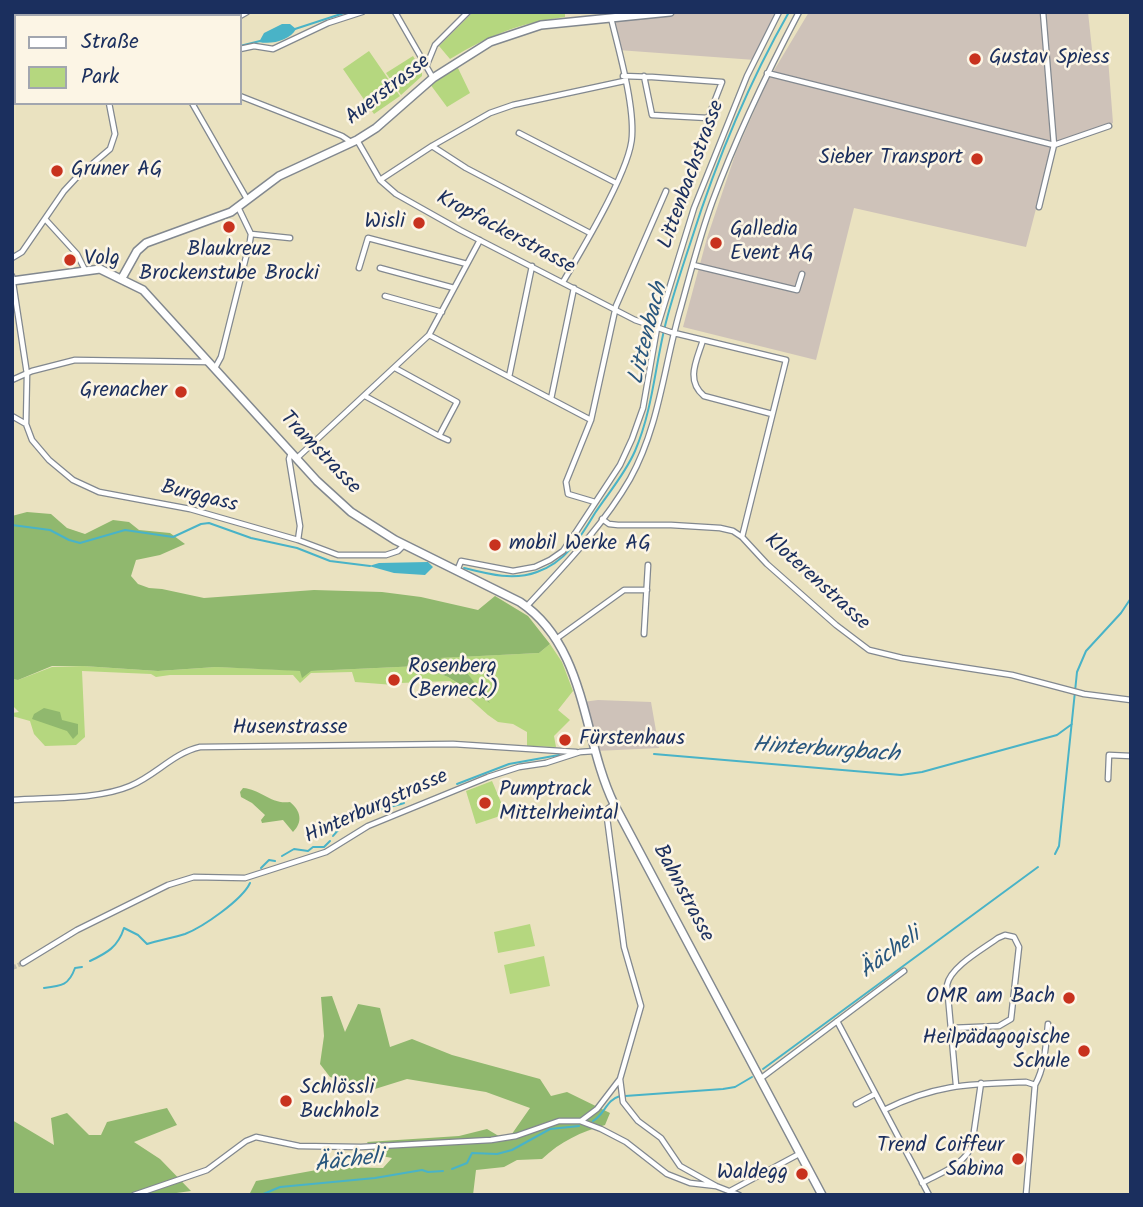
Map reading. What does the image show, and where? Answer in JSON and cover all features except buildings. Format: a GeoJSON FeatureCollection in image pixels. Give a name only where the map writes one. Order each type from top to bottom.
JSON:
{"type":"FeatureCollection","features":[{"type":"Feature","properties":{"kind":"main road","name":"Auerstrasse"},"geometry":{"type":"LineString","coordinates":[[122,278],[137,251],[146,243],[238,207],[279,177],[354,141],[376,128],[433,78],[471,52],[508,35],[541,25],[670,12]]}},
{"type":"Feature","properties":{"kind":"main road","name":"Tramstrasse"},"geometry":{"type":"LineString","coordinates":[[12,279],[100,269],[122,278],[149,295],[294,456],[351,512],[404,545],[527,606]]}},
{"type":"Feature","properties":{"kind":"main road","name":"Bahnstrasse"},"geometry":{"type":"LineString","coordinates":[[527,606],[543,621],[569,663],[581,695],[606,787],[614,804],[822,1195]]}},
{"type":"Feature","properties":{"kind":"street"},"geometry":{"type":"LineString","coordinates":[[242,49],[254,46],[273,49],[328,23],[362,12]]}},
{"type":"Feature","properties":{"kind":"street"},"geometry":{"type":"LineString","coordinates":[[395,12],[433,78]]}},
{"type":"Feature","properties":{"kind":"street"},"geometry":{"type":"LineString","coordinates":[[426,67],[435,46],[468,12]]}},
{"type":"Feature","properties":{"kind":"street","name":"Littenbachstrasse"},"geometry":{"type":"LineString","coordinates":[[457,571],[461,561],[513,571],[535,567],[550,559],[562,551],[620,465],[637,426],[659,329],[706,177],[747,76],[779,12]]}},
{"type":"Feature","properties":{"kind":"street"},"geometry":{"type":"LineString","coordinates":[[527,606],[603,520],[629,480],[661,399],[672,332],[725,168],[767,73],[799,12]]}},
{"type":"Feature","properties":{"kind":"street"},"geometry":{"type":"LineString","coordinates":[[1039,207],[1054,145],[1042,12]]}},
{"type":"Feature","properties":{"kind":"street"},"geometry":{"type":"LineString","coordinates":[[563,282],[626,163],[632,138],[632,119],[611,18]]}},
{"type":"Feature","properties":{"kind":"street"},"geometry":{"type":"LineString","coordinates":[[767,73],[1054,145],[1109,126]]}},
{"type":"Feature","properties":{"kind":"street"},"geometry":{"type":"LineString","coordinates":[[380,180],[490,113],[513,105],[644,76],[722,82],[708,118],[652,114],[644,76]]}},
{"type":"Feature","properties":{"kind":"street"},"geometry":{"type":"LineString","coordinates":[[242,97],[354,141]]}},
{"type":"Feature","properties":{"kind":"street"},"geometry":{"type":"LineString","coordinates":[[12,258],[22,252],[74,179],[110,149],[115,134],[109,105]]}},
{"type":"Feature","properties":{"kind":"street"},"geometry":{"type":"LineString","coordinates":[[193,105],[247,199]]}},
{"type":"Feature","properties":{"kind":"street"},"geometry":{"type":"LineString","coordinates":[[519,134],[616,183]]}},
{"type":"Feature","properties":{"kind":"street","name":"Kropfackerstrasse"},"geometry":{"type":"LineString","coordinates":[[354,141],[380,180],[396,194],[615,310],[659,329],[786,360],[772,414]]}},
{"type":"Feature","properties":{"kind":"street"},"geometry":{"type":"LineString","coordinates":[[432,146],[466,168],[590,233]]}},
{"type":"Feature","properties":{"kind":"street"},"geometry":{"type":"LineString","coordinates":[[595,502],[568,494],[565,486],[591,420],[615,310],[666,191]]}},
{"type":"Feature","properties":{"kind":"street"},"geometry":{"type":"LineString","coordinates":[[12,380],[75,360],[212,365],[221,357],[251,233],[238,207]]}},
{"type":"Feature","properties":{"kind":"street"},"geometry":{"type":"LineString","coordinates":[[46,220],[77,254],[85,270]]}},
{"type":"Feature","properties":{"kind":"street"},"geometry":{"type":"LineString","coordinates":[[251,233],[290,238]]}},
{"type":"Feature","properties":{"kind":"street"},"geometry":{"type":"LineString","coordinates":[[359,268],[368,237],[467,264]]}},
{"type":"Feature","properties":{"kind":"street"},"geometry":{"type":"LineString","coordinates":[[298,540],[300,526],[289,459],[365,397],[429,335],[480,240]]}},
{"type":"Feature","properties":{"kind":"street"},"geometry":{"type":"LineString","coordinates":[[693,265],[797,290],[802,274]]}},
{"type":"Feature","properties":{"kind":"street"},"geometry":{"type":"LineString","coordinates":[[509,377],[532,266]]}},
{"type":"Feature","properties":{"kind":"street"},"geometry":{"type":"LineString","coordinates":[[380,268],[454,288]]}},
{"type":"Feature","properties":{"kind":"street"},"geometry":{"type":"LineString","coordinates":[[12,279],[27,374],[26,424]]}},
{"type":"Feature","properties":{"kind":"street"},"geometry":{"type":"LineString","coordinates":[[551,399],[574,288]]}},
{"type":"Feature","properties":{"kind":"street"},"geometry":{"type":"LineString","coordinates":[[385,296],[442,312]]}},
{"type":"Feature","properties":{"kind":"street"},"geometry":{"type":"LineString","coordinates":[[429,335],[591,420]]}},
{"type":"Feature","properties":{"kind":"street"},"geometry":{"type":"LineString","coordinates":[[703,340],[694,372],[695,387],[704,396],[772,414],[742,537]]}},
{"type":"Feature","properties":{"kind":"street"},"geometry":{"type":"LineString","coordinates":[[395,368],[459,403],[439,436]]}},
{"type":"Feature","properties":{"kind":"street"},"geometry":{"type":"LineString","coordinates":[[365,397],[448,440]]}},
{"type":"Feature","properties":{"kind":"street","name":"Burggass"},"geometry":{"type":"LineString","coordinates":[[12,415],[26,424],[36,447],[48,460],[84,487],[118,497],[178,506],[298,540],[330,554],[386,555],[398,551],[404,545]]}},
{"type":"Feature","properties":{"kind":"street","name":"Kloterenstrasse"},"geometry":{"type":"LineString","coordinates":[[603,520],[618,525],[720,528],[742,537],[836,625],[869,650],[902,658],[992,671],[1080,693],[1131,700]]}},
{"type":"Feature","properties":{"kind":"street"},"geometry":{"type":"LineString","coordinates":[[644,634],[648,565]]}},
{"type":"Feature","properties":{"kind":"street"},"geometry":{"type":"LineString","coordinates":[[555,640],[624,590],[647,590]]}},
{"type":"Feature","properties":{"kind":"street","name":"Husenstrasse"},"geometry":{"type":"LineString","coordinates":[[12,800],[99,794],[121,789],[143,779],[185,751],[200,747],[453,744],[580,752]]}},
{"type":"Feature","properties":{"kind":"street","name":"Hinterburgstrasse"},"geometry":{"type":"LineString","coordinates":[[23,963],[77,930],[167,885],[194,877],[245,878],[326,852],[368,826],[478,781],[519,767],[546,764],[580,752],[596,751]]}},
{"type":"Feature","properties":{"kind":"street"},"geometry":{"type":"LineString","coordinates":[[1108,779],[1108,755],[1131,756]]}},
{"type":"Feature","properties":{"kind":"street"},"geometry":{"type":"LineString","coordinates":[[580,1121],[597,1109],[620,1079],[641,1006],[622,937],[606,810],[614,804]]}},
{"type":"Feature","properties":{"kind":"street"},"geometry":{"type":"LineString","coordinates":[[951,1028],[999,1026],[1011,1019],[1019,947],[1014,937],[1005,935],[998,938],[949,976],[947,985],[956,1085]]}},
{"type":"Feature","properties":{"kind":"street"},"geometry":{"type":"LineString","coordinates":[[760,1079],[904,971]]}},
{"type":"Feature","properties":{"kind":"street"},"geometry":{"type":"LineString","coordinates":[[837,1021],[929,1195]]}},
{"type":"Feature","properties":{"kind":"street"},"geometry":{"type":"LineString","coordinates":[[1026,1195],[1035,1084],[1040,1077],[1048,1024]]}},
{"type":"Feature","properties":{"kind":"street"},"geometry":{"type":"LineString","coordinates":[[620,1079],[623,1102],[628,1110],[661,1138],[680,1166],[739,1195]]}},
{"type":"Feature","properties":{"kind":"street"},"geometry":{"type":"LineString","coordinates":[[884,1110],[922,1093],[956,1085],[1026,1082],[1035,1084]]}},
{"type":"Feature","properties":{"kind":"street"},"geometry":{"type":"LineString","coordinates":[[922,1183],[962,1161],[968,1154],[972,1145],[981,1083]]}},
{"type":"Feature","properties":{"kind":"street"},"geometry":{"type":"LineString","coordinates":[[856,1104],[875,1094]]}},
{"type":"Feature","properties":{"kind":"street"},"geometry":{"type":"LineString","coordinates":[[134,1195],[207,1170],[246,1141],[256,1137],[299,1146],[361,1147],[491,1140],[516,1136],[559,1121],[580,1121],[626,1142],[667,1174],[690,1183],[716,1186]]}},
{"type":"Feature","properties":{"kind":"street"},"geometry":{"type":"LineString","coordinates":[[729,1191],[800,1153]]}},
{"type":"Feature","properties":{"kind":"shaded area"},"geometry":{"type":"Polygon","coordinates":[[[670,12],[779,12],[755,60],[618,50],[611,18],[670,12]]]}},
{"type":"Feature","properties":{"kind":"shaded area"},"geometry":{"type":"Polygon","coordinates":[[[809,12],[1088,12],[1093,59],[1108,58],[1113,123],[1053,144],[1026,247],[854,208],[816,360],[683,327],[707,238],[736,152],[767,82],[809,12]]]}},
{"type":"Feature","properties":{"kind":"shaded area"},"geometry":{"type":"Polygon","coordinates":[[[583,702],[651,702],[659,748],[596,751],[583,702]]]}},
{"type":"Feature","properties":{"kind":"green space"},"geometry":{"type":"Polygon","coordinates":[[[473,12],[565,12],[565,17],[505,31],[450,59],[439,46],[473,12]]]}},
{"type":"Feature","properties":{"kind":"green space"},"geometry":{"type":"Polygon","coordinates":[[[369,51],[400,96],[374,114],[343,69],[369,51]]]}},
{"type":"Feature","properties":{"kind":"green space"},"geometry":{"type":"Polygon","coordinates":[[[413,56],[422,76],[401,95],[386,73],[413,56]]]}},
{"type":"Feature","properties":{"kind":"green space"},"geometry":{"type":"Polygon","coordinates":[[[457,66],[470,93],[447,107],[430,84],[457,66]]]}},
{"type":"Feature","properties":{"kind":"green space"},"geometry":{"type":"Polygon","coordinates":[[[27,512],[51,514],[67,528],[85,534],[113,520],[129,522],[139,530],[170,533],[185,544],[160,555],[136,560],[131,576],[138,584],[149,588],[204,598],[314,590],[382,592],[421,597],[478,610],[495,596],[528,616],[550,644],[539,653],[440,658],[465,670],[490,703],[448,677],[420,666],[311,671],[302,678],[300,671],[216,667],[158,671],[52,666],[18,680],[12,679],[12,516],[27,512]]]}},
{"type":"Feature","properties":{"kind":"green space"},"geometry":{"type":"Polygon","coordinates":[[[550,644],[562,662],[573,691],[558,710],[570,720],[554,736],[556,747],[527,746],[527,732],[513,724],[498,722],[450,681],[394,685],[355,682],[352,672],[311,673],[300,683],[293,675],[156,677],[151,674],[82,671],[85,737],[76,745],[45,746],[34,734],[30,721],[12,716],[12,713],[19,712],[12,705],[12,679],[18,680],[52,667],[83,666],[158,671],[216,667],[311,671],[420,666],[448,677],[488,702],[465,670],[438,658],[539,653],[550,644]]]}},
{"type":"Feature","properties":{"kind":"green space"},"geometry":{"type":"Polygon","coordinates":[[[44,708],[60,712],[62,720],[78,724],[78,734],[73,739],[67,731],[32,719],[34,714],[44,708]]]}},
{"type":"Feature","properties":{"kind":"green space","name":"Pumptrack Mittelrheintal"},"geometry":{"type":"Polygon","coordinates":[[[492,781],[506,814],[476,824],[466,791],[492,781]]]}},
{"type":"Feature","properties":{"kind":"green space"},"geometry":{"type":"Polygon","coordinates":[[[243,788],[277,801],[290,802],[297,809],[299,817],[293,832],[283,820],[262,823],[265,815],[241,797],[243,788]]]}},
{"type":"Feature","properties":{"kind":"green space"},"geometry":{"type":"Polygon","coordinates":[[[530,924],[535,946],[498,953],[494,932],[530,924]]]}},
{"type":"Feature","properties":{"kind":"green space"},"geometry":{"type":"Polygon","coordinates":[[[544,956],[550,986],[510,994],[504,965],[544,956]]]}},
{"type":"Feature","properties":{"kind":"green space"},"geometry":{"type":"Polygon","coordinates":[[[332,996],[345,1032],[358,1004],[380,1008],[390,1047],[412,1039],[452,1055],[540,1079],[551,1096],[567,1092],[610,1113],[605,1125],[572,1138],[542,1159],[517,1160],[504,1167],[476,1170],[473,1195],[249,1195],[256,1181],[333,1167],[383,1168],[392,1158],[376,1155],[367,1142],[459,1136],[487,1129],[507,1141],[530,1108],[486,1092],[407,1079],[375,1089],[330,1077],[320,1064],[324,1036],[321,997],[332,996]]]}},
{"type":"Feature","properties":{"kind":"green space"},"geometry":{"type":"Polygon","coordinates":[[[167,1108],[177,1125],[134,1142],[160,1159],[191,1191],[162,1195],[12,1195],[12,1120],[54,1145],[51,1118],[67,1113],[89,1135],[101,1135],[107,1122],[167,1108]]]}},
{"type":"Feature","properties":{"kind":"water"},"geometry":{"type":"Polygon","coordinates":[[[282,24],[290,24],[296,29],[280,41],[259,42],[264,33],[282,24]]]}},
{"type":"Feature","properties":{"kind":"water"},"geometry":{"type":"Polygon","coordinates":[[[428,562],[433,567],[425,575],[394,573],[369,566],[379,563],[428,562]]]}},
{"type":"Feature","properties":{"kind":"waterway"},"geometry":{"type":"LineString","coordinates":[[32,12],[36,14]]}},
{"type":"Feature","properties":{"kind":"waterway"},"geometry":{"type":"LineString","coordinates":[[295,29],[347,12]]}},
{"type":"Feature","properties":{"kind":"waterway","name":"Littenbach"},"geometry":{"type":"LineString","coordinates":[[464,568],[500,576],[528,575],[547,568],[564,556],[578,540],[626,467],[635,451],[646,419],[669,312],[711,182],[747,95],[789,12]]}},
{"type":"Feature","properties":{"kind":"waterway"},"geometry":{"type":"LineString","coordinates":[[242,46],[260,41]]}},
{"type":"Feature","properties":{"kind":"waterway","name":"Littenbach"},"geometry":{"type":"LineString","coordinates":[[12,525],[50,530],[80,543],[125,530],[173,537],[209,523],[251,538],[297,548],[330,561],[370,566]]}},
{"type":"Feature","properties":{"kind":"waterway","name":"Äächeli"},"geometry":{"type":"LineString","coordinates":[[1055,854],[1059,846],[1077,672],[1086,651],[1131,598]]}},
{"type":"Feature","properties":{"kind":"waterway","name":"Hinterburgbach"},"geometry":{"type":"LineString","coordinates":[[654,754],[901,775],[922,772],[1057,735],[1072,724]]}},
{"type":"Feature","properties":{"kind":"waterway","name":"Hinterburgbach"},"geometry":{"type":"LineString","coordinates":[[457,784],[509,764],[559,755]]}},
{"type":"Feature","properties":{"kind":"waterway","name":"Hinterburgbach"},"geometry":{"type":"LineString","coordinates":[[333,836],[356,818],[404,803]]}},
{"type":"Feature","properties":{"kind":"waterway","name":"Hinterburgbach"},"geometry":{"type":"LineString","coordinates":[[282,856],[294,849],[308,851],[313,847],[324,847],[330,841]]}},
{"type":"Feature","properties":{"kind":"waterway","name":"Hinterburgbach"},"geometry":{"type":"LineString","coordinates":[[261,868],[269,860],[275,861]]}},
{"type":"Feature","properties":{"kind":"waterway","name":"Äächeli"},"geometry":{"type":"LineString","coordinates":[[763,1069],[1038,867]]}},
{"type":"Feature","properties":{"kind":"waterway","name":"Hinterburgbach"},"geometry":{"type":"LineString","coordinates":[[90,961],[111,949],[124,928],[138,935],[147,944],[193,930],[231,905],[250,883]]}},
{"type":"Feature","properties":{"kind":"waterway","name":"Hinterburgbach"},"geometry":{"type":"LineString","coordinates":[[44,988],[64,984],[75,968],[82,967]]}},
{"type":"Feature","properties":{"kind":"waterway","name":"Äächeli"},"geometry":{"type":"LineString","coordinates":[[625,1096],[723,1089],[735,1087],[752,1077]]}},
{"type":"Feature","properties":{"kind":"waterway","name":"Äächeli"},"geometry":{"type":"LineString","coordinates":[[593,1121],[620,1096]]}},
{"type":"Feature","properties":{"kind":"waterway","name":"Äächeli"},"geometry":{"type":"LineString","coordinates":[[452,1169],[467,1163],[472,1153],[497,1154],[512,1150],[550,1129],[579,1126]]}},
{"type":"Feature","properties":{"kind":"waterway","name":"Äächeli"},"geometry":{"type":"LineString","coordinates":[[261,1195],[280,1187],[375,1178],[422,1170],[443,1171]]}},
{"type":"Feature","properties":{"kind":"tunnel"},"geometry":{"type":"LineString","coordinates":[[12,968],[23,963]]}},
{"type":"Feature","properties":{"kind":"place","name":"Gustav Spiess"},"geometry":{"type":"Point","coordinates":[975,59]}},
{"type":"Feature","properties":{"kind":"place","name":"Sieber Transport"},"geometry":{"type":"Point","coordinates":[977,159]}},
{"type":"Feature","properties":{"kind":"place","name":"Gruner AG"},"geometry":{"type":"Point","coordinates":[57,171]}},
{"type":"Feature","properties":{"kind":"place","name":"Wisli"},"geometry":{"type":"Point","coordinates":[419,223]}},
{"type":"Feature","properties":{"kind":"place","name":"Blaukreuz Brockenstube Brocki"},"geometry":{"type":"Point","coordinates":[229,227]}},
{"type":"Feature","properties":{"kind":"place","name":"Galledia Event AG"},"geometry":{"type":"Point","coordinates":[716,243]}},
{"type":"Feature","properties":{"kind":"place","name":"Volg"},"geometry":{"type":"Point","coordinates":[70,260]}},
{"type":"Feature","properties":{"kind":"place","name":"Grenacher"},"geometry":{"type":"Point","coordinates":[181,392]}},
{"type":"Feature","properties":{"kind":"place","name":"mobil Werke AG"},"geometry":{"type":"Point","coordinates":[495,545]}},
{"type":"Feature","properties":{"kind":"place","name":"Rosenberg (Berneck)"},"geometry":{"type":"Point","coordinates":[394,680]}},
{"type":"Feature","properties":{"kind":"place","name":"Fürstenhaus"},"geometry":{"type":"Point","coordinates":[565,740]}},
{"type":"Feature","properties":{"kind":"place","name":"Pumptrack Mittelrheintal"},"geometry":{"type":"Point","coordinates":[485,803]}},
{"type":"Feature","properties":{"kind":"place","name":"OMR am Bach"},"geometry":{"type":"Point","coordinates":[1069,998]}},
{"type":"Feature","properties":{"kind":"place","name":"Heilpädagogische Schule"},"geometry":{"type":"Point","coordinates":[1084,1051]}},
{"type":"Feature","properties":{"kind":"place","name":"Schlössli Buchholz"},"geometry":{"type":"Point","coordinates":[286,1101]}},
{"type":"Feature","properties":{"kind":"place","name":"Trend Coiffeur Sabina"},"geometry":{"type":"Point","coordinates":[1018,1159]}},
{"type":"Feature","properties":{"kind":"place","name":"Waldegg"},"geometry":{"type":"Point","coordinates":[802,1174]}}]}
